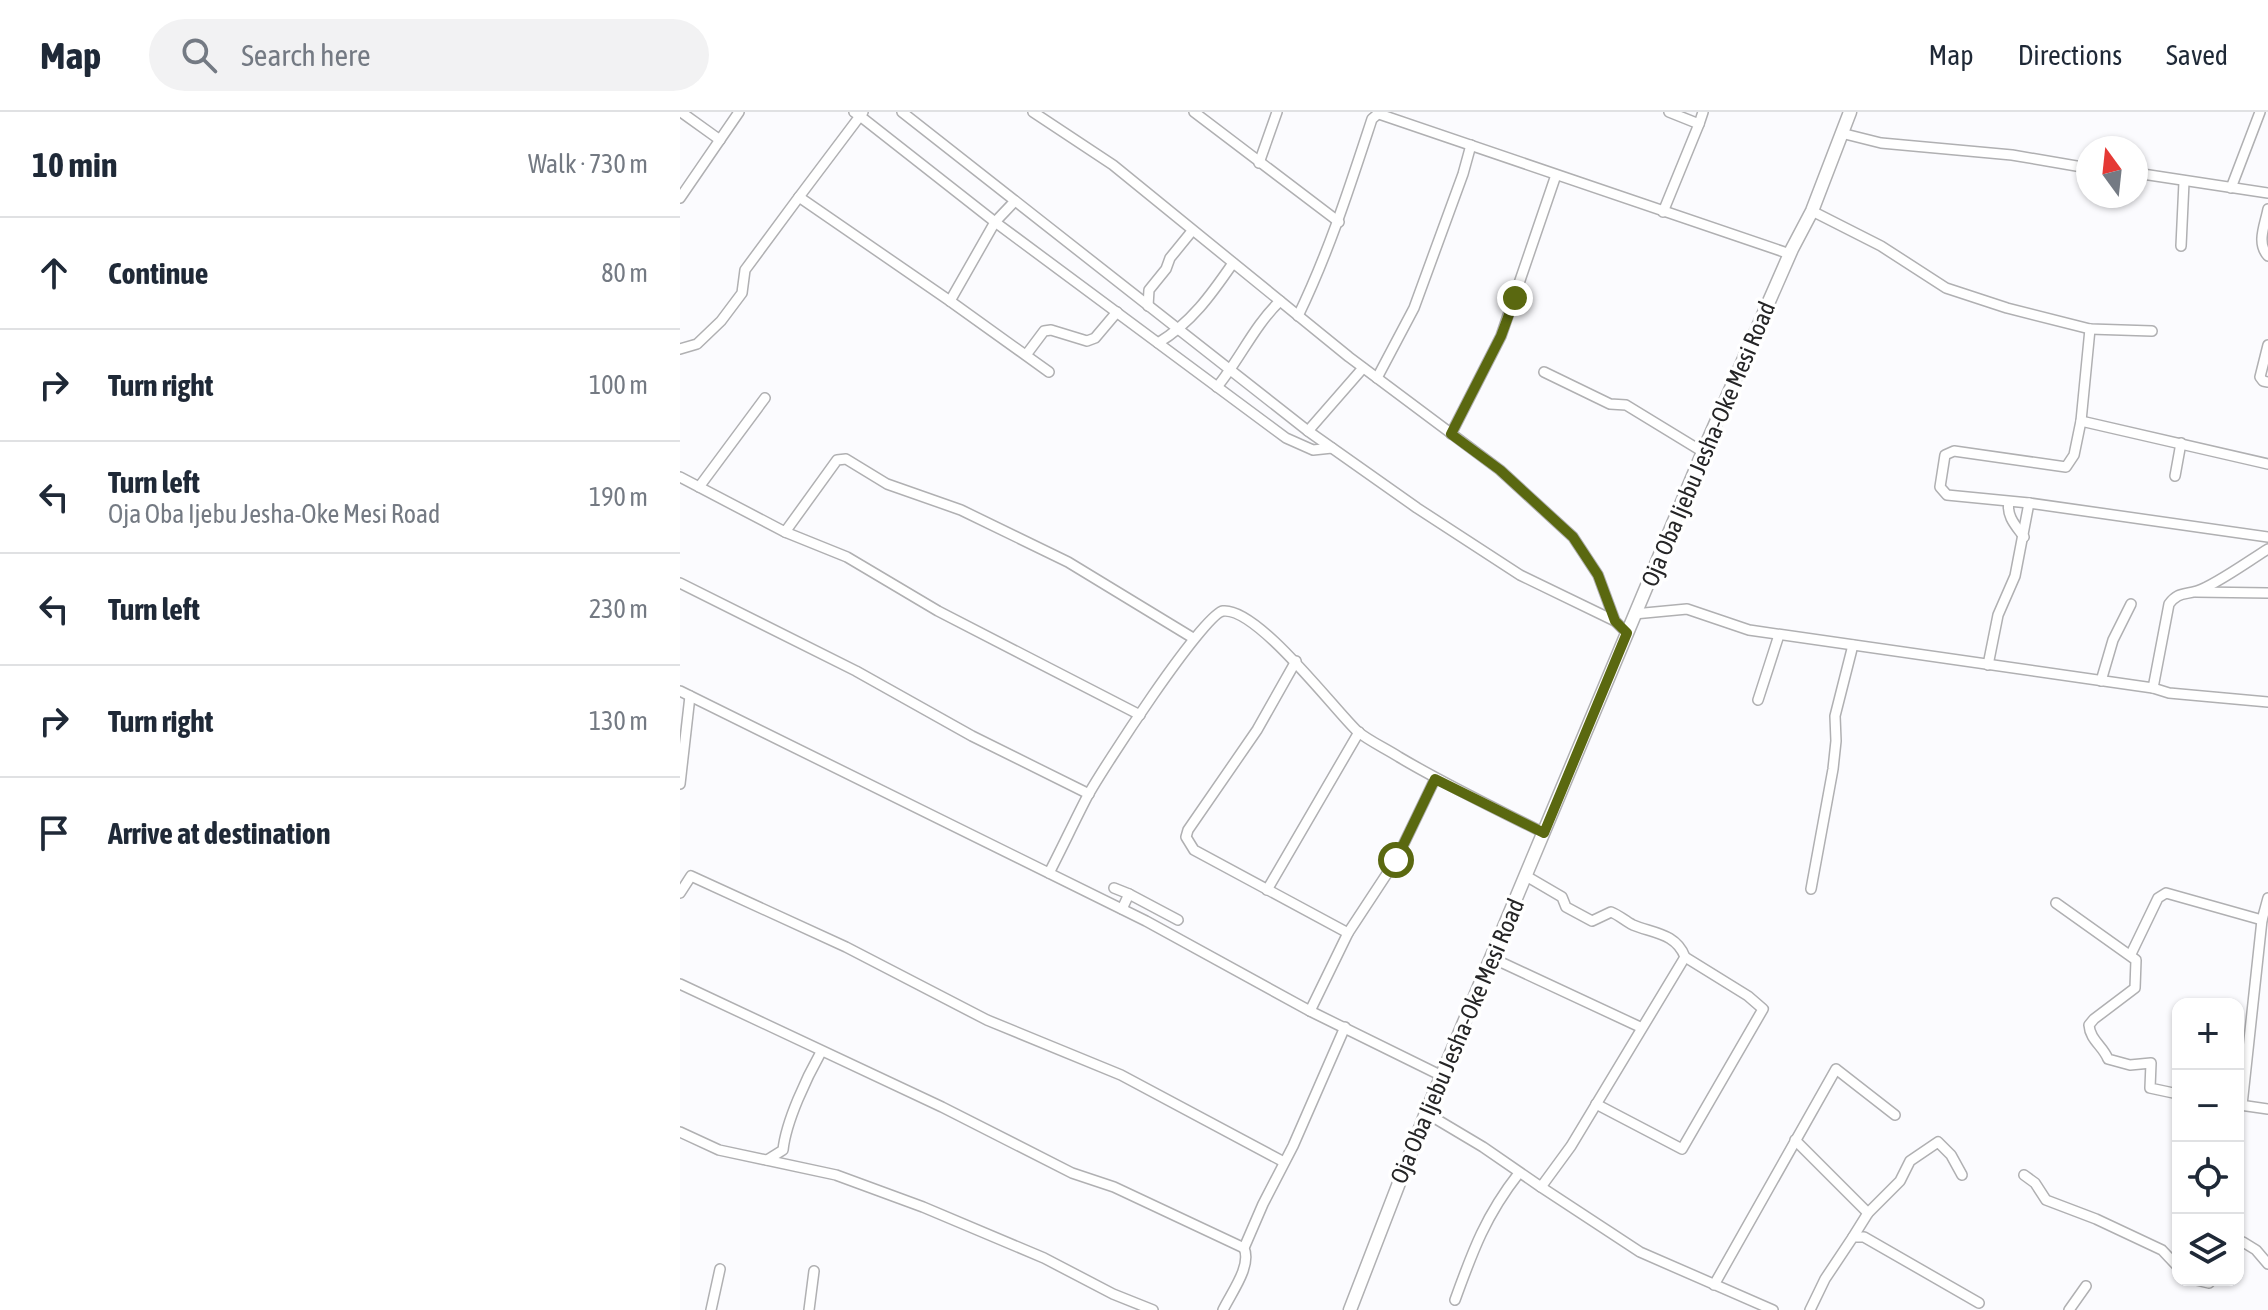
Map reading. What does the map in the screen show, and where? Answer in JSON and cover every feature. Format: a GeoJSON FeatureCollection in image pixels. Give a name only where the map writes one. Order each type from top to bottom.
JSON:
{"type":"FeatureCollection","features":[{"type":"Feature","properties":{"kind":"main road","name":"Oja Oba Ijebu Jesha-Oke Mesi Road"},"geometry":{"type":"LineString","coordinates":[[1350,1310],[1426,1113],[1634,614],[1790,254],[1812,211],[1850,112]]}},
{"type":"Feature","properties":{"kind":"street"},"geometry":{"type":"LineString","coordinates":[[681,112],[720,140]]}},
{"type":"Feature","properties":{"kind":"street"},"geometry":{"type":"LineString","coordinates":[[680,198],[739,112]]}},
{"type":"Feature","properties":{"kind":"street"},"geometry":{"type":"LineString","coordinates":[[902,112],[1308,431],[1417,508],[1520,575],[1615,621],[1627,633]]}},
{"type":"Feature","properties":{"kind":"street"},"geometry":{"type":"LineString","coordinates":[[1033,112],[1113,165],[1363,368],[1500,470],[1573,537],[1598,575],[1615,621]]}},
{"type":"Feature","properties":{"kind":"street"},"geometry":{"type":"LineString","coordinates":[[1047,123],[1055,112]]}},
{"type":"Feature","properties":{"kind":"street"},"geometry":{"type":"LineString","coordinates":[[1194,112],[1339,222]]}},
{"type":"Feature","properties":{"kind":"street"},"geometry":{"type":"LineString","coordinates":[[1259,163],[1277,112]]}},
{"type":"Feature","properties":{"kind":"street"},"geometry":{"type":"LineString","coordinates":[[1669,112],[1699,124]]}},
{"type":"Feature","properties":{"kind":"street"},"geometry":{"type":"LineString","coordinates":[[1663,212],[1703,112]]}},
{"type":"Feature","properties":{"kind":"street"},"geometry":{"type":"LineString","coordinates":[[2231,188],[2260,112]]}},
{"type":"Feature","properties":{"kind":"street"},"geometry":{"type":"LineString","coordinates":[[680,349],[697,344],[721,321],[742,293],[745,270],[859,113],[995,222],[1298,445],[1313,450],[1332,448]]}},
{"type":"Feature","properties":{"kind":"street"},"geometry":{"type":"LineString","coordinates":[[1298,316],[1320,272],[1339,222],[1372,119],[1379,113],[1790,254]]}},
{"type":"Feature","properties":{"kind":"street"},"geometry":{"type":"LineString","coordinates":[[1841,133],[1881,143],[2012,155],[2076,166]]}},
{"type":"Feature","properties":{"kind":"street"},"geometry":{"type":"LineString","coordinates":[[1377,378],[1414,308],[1471,145]]}},
{"type":"Feature","properties":{"kind":"street"},"geometry":{"type":"LineString","coordinates":[[1451,434],[1501,336],[1556,175]]}},
{"type":"Feature","properties":{"kind":"street"},"geometry":{"type":"LineString","coordinates":[[2148,175],[2268,193]]}},
{"type":"Feature","properties":{"kind":"street"},"geometry":{"type":"LineString","coordinates":[[2181,246],[2184,182]]}},
{"type":"Feature","properties":{"kind":"street"},"geometry":{"type":"LineString","coordinates":[[799,197],[1049,372]]}},
{"type":"Feature","properties":{"kind":"street"},"geometry":{"type":"LineString","coordinates":[[950,301],[995,222],[1015,201]]}},
{"type":"Feature","properties":{"kind":"street"},"geometry":{"type":"LineString","coordinates":[[2268,209],[2261,242],[2268,256]]}},
{"type":"Feature","properties":{"kind":"street"},"geometry":{"type":"LineString","coordinates":[[1812,211],[1881,246],[1946,288],[2007,308],[2090,329],[2152,331]]}},
{"type":"Feature","properties":{"kind":"street"},"geometry":{"type":"LineString","coordinates":[[1148,306],[1149,290],[1192,231]]}},
{"type":"Feature","properties":{"kind":"street"},"geometry":{"type":"LineString","coordinates":[[1158,343],[1179,330],[1206,302],[1233,263]]}},
{"type":"Feature","properties":{"kind":"street"},"geometry":{"type":"LineString","coordinates":[[1217,387],[1264,316],[1280,301]]}},
{"type":"Feature","properties":{"kind":"street"},"geometry":{"type":"LineString","coordinates":[[1026,355],[1044,331],[1051,330],[1080,341],[1095,338],[1117,312]]}},
{"type":"Feature","properties":{"kind":"street"},"geometry":{"type":"LineString","coordinates":[[2090,329],[2081,421],[2073,460],[2066,467],[1954,451],[1945,455],[1940,487],[1947,495],[2029,503],[2268,537]]}},
{"type":"Feature","properties":{"kind":"street"},"geometry":{"type":"LineString","coordinates":[[2268,345],[2260,377],[2268,382]]}},
{"type":"Feature","properties":{"kind":"street"},"geometry":{"type":"LineString","coordinates":[[1308,431],[1363,368]]}},
{"type":"Feature","properties":{"kind":"street"},"geometry":{"type":"LineString","coordinates":[[1544,372],[1610,404],[1626,405],[1703,452]]}},
{"type":"Feature","properties":{"kind":"street"},"geometry":{"type":"LineString","coordinates":[[699,487],[765,398]]}},
{"type":"Feature","properties":{"kind":"street"},"geometry":{"type":"LineString","coordinates":[[2081,421],[2268,464]]}},
{"type":"Feature","properties":{"kind":"street"},"geometry":{"type":"LineString","coordinates":[[2175,476],[2181,443]]}},
{"type":"Feature","properties":{"kind":"street"},"geometry":{"type":"LineString","coordinates":[[785,532],[837,460],[846,459],[887,484],[961,510],[1068,562],[1193,638]]}},
{"type":"Feature","properties":{"kind":"street"},"geometry":{"type":"LineString","coordinates":[[680,477],[785,532],[847,557],[938,611],[1140,715]]}},
{"type":"Feature","properties":{"kind":"street"},"geometry":{"type":"LineString","coordinates":[[2009,502],[2007,509],[2010,518],[2024,537]]}},
{"type":"Feature","properties":{"kind":"street"},"geometry":{"type":"LineString","coordinates":[[1988,665],[1998,615],[2015,576],[2029,503]]}},
{"type":"Feature","properties":{"kind":"street"},"geometry":{"type":"LineString","coordinates":[[2196,592],[2268,549]]}},
{"type":"Feature","properties":{"kind":"street"},"geometry":{"type":"LineString","coordinates":[[680,583],[856,671],[972,736],[1089,794]]}},
{"type":"Feature","properties":{"kind":"street"},"geometry":{"type":"LineString","coordinates":[[2153,688],[2169,604],[2182,593],[2268,593]]}},
{"type":"Feature","properties":{"kind":"street"},"geometry":{"type":"LineString","coordinates":[[2101,681],[2113,640],[2131,604]]}},
{"type":"Feature","properties":{"kind":"street"},"geometry":{"type":"LineString","coordinates":[[1634,614],[1687,609],[1738,627],[1779,635],[2153,688],[2177,694],[2268,702]]}},
{"type":"Feature","properties":{"kind":"street"},"geometry":{"type":"LineString","coordinates":[[1049,873],[1089,794],[1193,638],[1216,614],[1229,612],[1248,621],[1296,661],[1359,732],[1435,779],[1544,833]]}},
{"type":"Feature","properties":{"kind":"street"},"geometry":{"type":"LineString","coordinates":[[1758,700],[1779,635]]}},
{"type":"Feature","properties":{"kind":"street"},"geometry":{"type":"LineString","coordinates":[[1811,889],[1833,769],[1835,716],[1853,645]]}},
{"type":"Feature","properties":{"kind":"street"},"geometry":{"type":"LineString","coordinates":[[1296,661],[1257,730],[1186,837],[1194,850],[1348,933]]}},
{"type":"Feature","properties":{"kind":"street"},"geometry":{"type":"LineString","coordinates":[[680,691],[1122,909],[1310,1011],[1442,1076]]}},
{"type":"Feature","properties":{"kind":"street"},"geometry":{"type":"LineString","coordinates":[[680,785],[690,696]]}},
{"type":"Feature","properties":{"kind":"street"},"geometry":{"type":"LineString","coordinates":[[1267,890],[1359,732]]}},
{"type":"Feature","properties":{"kind":"street"},"geometry":{"type":"LineString","coordinates":[[1310,1011],[1348,933],[1396,860],[1435,779]]}},
{"type":"Feature","properties":{"kind":"street"},"geometry":{"type":"LineString","coordinates":[[680,868],[691,876],[846,947],[987,1020],[1121,1075],[1284,1162]]}},
{"type":"Feature","properties":{"kind":"street"},"geometry":{"type":"LineString","coordinates":[[680,893],[691,876]]}},
{"type":"Feature","properties":{"kind":"street"},"geometry":{"type":"LineString","coordinates":[[1526,876],[1562,897],[1566,907],[1592,921],[1611,912],[1633,925],[1664,934],[1681,949],[1685,957],[1748,996],[1763,1009],[1682,1149],[1596,1104]]}},
{"type":"Feature","properties":{"kind":"street"},"geometry":{"type":"LineString","coordinates":[[1114,888],[1178,920]]}},
{"type":"Feature","properties":{"kind":"street"},"geometry":{"type":"LineString","coordinates":[[2131,954],[2158,898],[2166,893],[2262,920]]}},
{"type":"Feature","properties":{"kind":"street"},"geometry":{"type":"LineString","coordinates":[[1122,909],[1129,894]]}},
{"type":"Feature","properties":{"kind":"street"},"geometry":{"type":"LineString","coordinates":[[2244,1071],[2262,920],[2268,898]]}},
{"type":"Feature","properties":{"kind":"street"},"geometry":{"type":"LineString","coordinates":[[2056,903],[2136,960],[2135,988],[2094,1019],[2089,1030],[2108,1059],[2130,1065],[2151,1063],[2150,1088],[2172,1093]]}},
{"type":"Feature","properties":{"kind":"street"},"geometry":{"type":"LineString","coordinates":[[1541,1187],[1596,1104],[1685,957]]}},
{"type":"Feature","properties":{"kind":"street"},"geometry":{"type":"LineString","coordinates":[[1492,958],[1640,1027]]}},
{"type":"Feature","properties":{"kind":"street"},"geometry":{"type":"LineString","coordinates":[[680,984],[942,1107],[1072,1173],[1114,1187],[1244,1248],[1247,1256],[1245,1265],[1223,1310]]}},
{"type":"Feature","properties":{"kind":"street"},"geometry":{"type":"LineString","coordinates":[[1244,1248],[1345,1027]]}},
{"type":"Feature","properties":{"kind":"street"},"geometry":{"type":"LineString","coordinates":[[767,1160],[783,1150],[790,1119],[821,1052]]}},
{"type":"Feature","properties":{"kind":"street"},"geometry":{"type":"LineString","coordinates":[[1714,1285],[1836,1069],[1895,1115]]}},
{"type":"Feature","properties":{"kind":"street"},"geometry":{"type":"LineString","coordinates":[[2244,1106],[2268,1109]]}},
{"type":"Feature","properties":{"kind":"street"},"geometry":{"type":"LineString","coordinates":[[1426,1113],[1483,1147],[1640,1252],[1773,1310]]}},
{"type":"Feature","properties":{"kind":"street"},"geometry":{"type":"LineString","coordinates":[[680,1132],[719,1150],[836,1175],[923,1207],[1044,1258],[1113,1294],[1153,1310]]}},
{"type":"Feature","properties":{"kind":"street"},"geometry":{"type":"LineString","coordinates":[[1795,1140],[1868,1213]]}},
{"type":"Feature","properties":{"kind":"street"},"geometry":{"type":"LineString","coordinates":[[1810,1310],[1825,1279],[1868,1213],[1900,1181],[1910,1161],[1938,1142],[1951,1155],[1962,1175]]}},
{"type":"Feature","properties":{"kind":"street"},"geometry":{"type":"LineString","coordinates":[[1455,1300],[1477,1238],[1498,1199],[1519,1173]]}},
{"type":"Feature","properties":{"kind":"street"},"geometry":{"type":"LineString","coordinates":[[2024,1175],[2035,1183],[2046,1200],[2162,1250],[2172,1261]]}},
{"type":"Feature","properties":{"kind":"street"},"geometry":{"type":"LineString","coordinates":[[1853,1237],[1864,1237],[1979,1303]]}},
{"type":"Feature","properties":{"kind":"street"},"geometry":{"type":"LineString","coordinates":[[2244,1243],[2256,1250],[2268,1264]]}},
{"type":"Feature","properties":{"kind":"street"},"geometry":{"type":"LineString","coordinates":[[711,1310],[720,1269]]}},
{"type":"Feature","properties":{"kind":"street"},"geometry":{"type":"LineString","coordinates":[[809,1310],[814,1271]]}},
{"type":"Feature","properties":{"kind":"street"},"geometry":{"type":"LineString","coordinates":[[2069,1310],[2086,1286]]}},
{"type":"Feature","properties":{"kind":"route"},"geometry":{"type":"LineString","coordinates":[[1396,860],[1435,779],[1544,833],[1627,633],[1615,621],[1598,575],[1573,537],[1500,470],[1451,434],[1501,336],[1515,298]]}}]}
